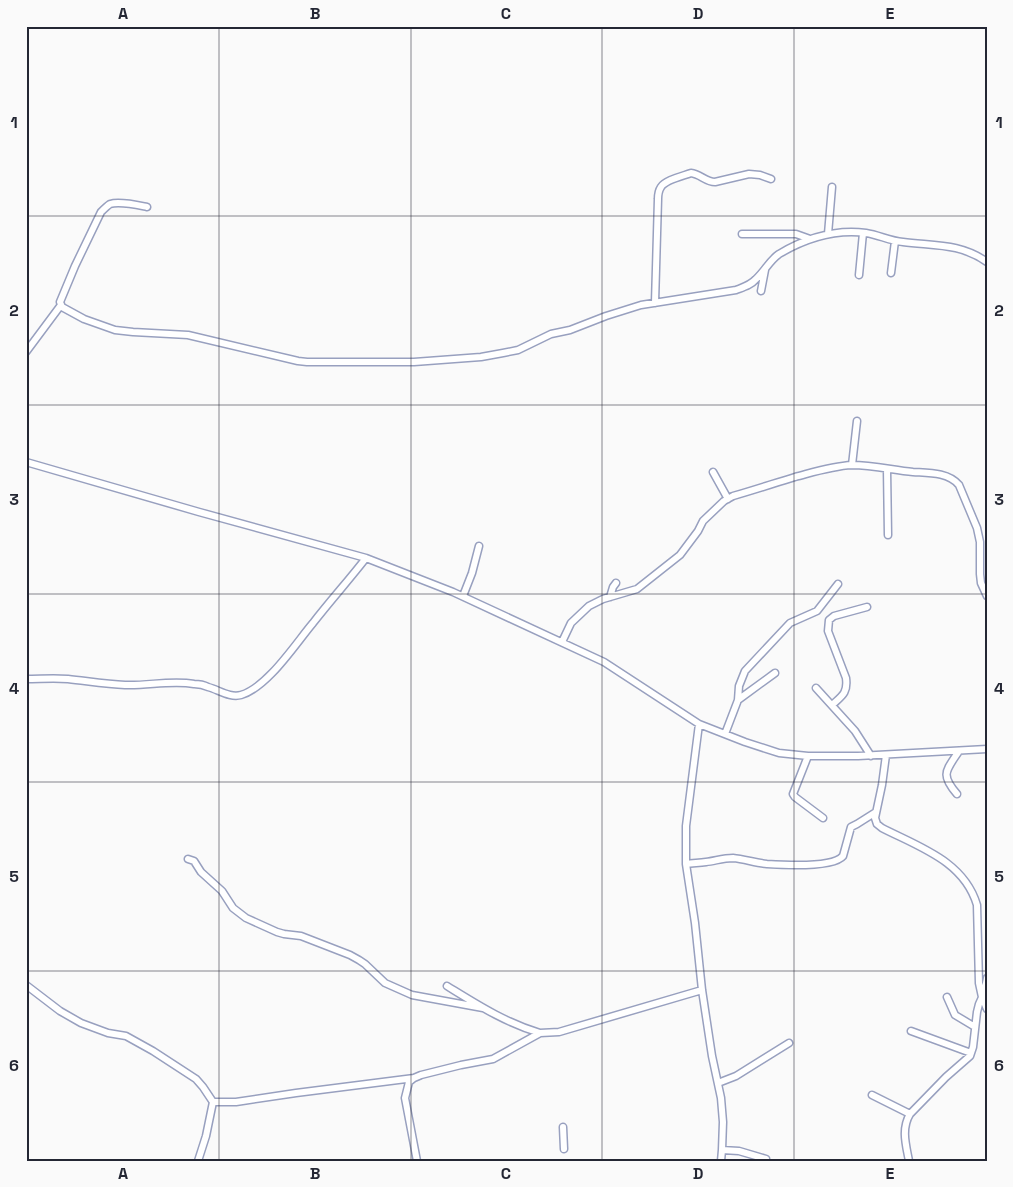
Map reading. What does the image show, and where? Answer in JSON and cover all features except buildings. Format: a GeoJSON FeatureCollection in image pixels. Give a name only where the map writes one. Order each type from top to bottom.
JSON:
{"type":"FeatureCollection","features":[{"type":"Feature","properties":{"kind":"street"},"geometry":{"type":"LineString","coordinates":[[655,302],[658,199],[661,186],[665,182],[691,173],[710,182],[749,174],[771,179]]}},
{"type":"Feature","properties":{"kind":"street"},"geometry":{"type":"LineString","coordinates":[[828,234],[832,187]]}},
{"type":"Feature","properties":{"kind":"street"},"geometry":{"type":"LineString","coordinates":[[26,352],[61,304],[75,266],[101,212],[111,204],[147,207]]}},
{"type":"Feature","properties":{"kind":"street"},"geometry":{"type":"LineString","coordinates":[[61,304],[65,310],[115,330],[188,335],[268,355],[307,362],[441,360],[503,354],[518,350],[551,334],[570,330],[622,311],[655,302],[736,290],[747,286],[756,279],[779,254],[810,239],[828,234],[863,233],[895,241],[958,248],[987,262]]}},
{"type":"Feature","properties":{"kind":"street"},"geometry":{"type":"LineString","coordinates":[[859,275],[863,233]]}},
{"type":"Feature","properties":{"kind":"street"},"geometry":{"type":"LineString","coordinates":[[742,234],[796,234],[810,239]]}},
{"type":"Feature","properties":{"kind":"street"},"geometry":{"type":"LineString","coordinates":[[891,273],[895,241]]}},
{"type":"Feature","properties":{"kind":"street"},"geometry":{"type":"LineString","coordinates":[[760,291],[766,268]]}},
{"type":"Feature","properties":{"kind":"street"},"geometry":{"type":"LineString","coordinates":[[852,465],[856,421]]}},
{"type":"Feature","properties":{"kind":"street"},"geometry":{"type":"LineString","coordinates":[[26,462],[366,558],[463,596],[604,662],[699,724],[779,753],[808,756],[871,756],[987,749]]}},
{"type":"Feature","properties":{"kind":"street"},"geometry":{"type":"LineString","coordinates":[[562,642],[571,623],[589,606],[604,599],[637,589],[680,554],[698,531],[703,521],[728,499],[814,472],[852,465],[933,474],[955,480],[959,485],[977,528],[980,542],[981,583],[987,596]]}},
{"type":"Feature","properties":{"kind":"street"},"geometry":{"type":"LineString","coordinates":[[886,469],[888,536]]}},
{"type":"Feature","properties":{"kind":"street"},"geometry":{"type":"LineString","coordinates":[[713,472],[728,499]]}},
{"type":"Feature","properties":{"kind":"street"},"geometry":{"type":"LineString","coordinates":[[463,596],[472,574],[479,546]]}},
{"type":"Feature","properties":{"kind":"street"},"geometry":{"type":"LineString","coordinates":[[26,679],[66,679],[126,685],[192,683],[225,693],[240,695],[261,683],[288,656],[303,634],[366,558]]}},
{"type":"Feature","properties":{"kind":"street"},"geometry":{"type":"LineString","coordinates":[[610,597],[616,583]]}},
{"type":"Feature","properties":{"kind":"street"},"geometry":{"type":"LineString","coordinates":[[725,734],[738,700],[739,686],[745,671],[790,623],[817,611],[838,584]]}},
{"type":"Feature","properties":{"kind":"street"},"geometry":{"type":"LineString","coordinates":[[832,705],[843,696],[847,690],[847,685],[828,630],[830,620],[834,616],[867,607]]}},
{"type":"Feature","properties":{"kind":"street"},"geometry":{"type":"LineString","coordinates":[[738,700],[775,673]]}},
{"type":"Feature","properties":{"kind":"street"},"geometry":{"type":"LineString","coordinates":[[816,688],[855,731],[871,756]]}},
{"type":"Feature","properties":{"kind":"street"},"geometry":{"type":"LineString","coordinates":[[699,724],[686,826],[686,864],[702,990],[723,1122],[721,1161]]}},
{"type":"Feature","properties":{"kind":"street"},"geometry":{"type":"LineString","coordinates":[[957,794],[950,786],[946,776],[959,751]]}},
{"type":"Feature","properties":{"kind":"street"},"geometry":{"type":"LineString","coordinates":[[886,755],[875,818],[877,824],[930,851],[956,870],[967,882],[977,905],[979,983],[987,1009]]}},
{"type":"Feature","properties":{"kind":"street"},"geometry":{"type":"LineString","coordinates":[[808,756],[793,794],[798,800],[823,818]]}},
{"type":"Feature","properties":{"kind":"street"},"geometry":{"type":"LineString","coordinates":[[686,864],[734,858],[769,864],[807,865],[835,862],[843,856],[851,827],[876,812]]}},
{"type":"Feature","properties":{"kind":"street"},"geometry":{"type":"LineString","coordinates":[[188,858],[194,861],[201,872],[222,891],[233,908],[246,918],[277,932],[301,936],[350,955],[365,964],[385,984],[412,995],[483,1008]]}},
{"type":"Feature","properties":{"kind":"street"},"geometry":{"type":"LineString","coordinates":[[910,1161],[905,1139],[906,1121],[910,1114],[946,1077],[970,1056],[973,1047],[977,1012],[987,978]]}},
{"type":"Feature","properties":{"kind":"street"},"geometry":{"type":"LineString","coordinates":[[26,984],[60,1011],[82,1023],[108,1033],[126,1036],[196,1079],[213,1102],[206,1136],[198,1161]]}},
{"type":"Feature","properties":{"kind":"street"},"geometry":{"type":"LineString","coordinates":[[447,986],[483,1008],[516,1025],[540,1034]]}},
{"type":"Feature","properties":{"kind":"street"},"geometry":{"type":"LineString","coordinates":[[213,1102],[236,1102],[411,1080],[421,1075],[452,1067],[493,1059],[540,1034],[559,1032],[702,990]]}},
{"type":"Feature","properties":{"kind":"street"},"geometry":{"type":"LineString","coordinates":[[947,997],[955,1015],[974,1028]]}},
{"type":"Feature","properties":{"kind":"street"},"geometry":{"type":"LineString","coordinates":[[911,1031],[971,1053]]}},
{"type":"Feature","properties":{"kind":"street"},"geometry":{"type":"LineString","coordinates":[[718,1083],[736,1076],[789,1043]]}},
{"type":"Feature","properties":{"kind":"street"},"geometry":{"type":"LineString","coordinates":[[411,1080],[405,1098],[417,1161]]}},
{"type":"Feature","properties":{"kind":"street"},"geometry":{"type":"LineString","coordinates":[[872,1095],[910,1114]]}},
{"type":"Feature","properties":{"kind":"street"},"geometry":{"type":"LineString","coordinates":[[563,1127],[564,1149]]}},
{"type":"Feature","properties":{"kind":"street"},"geometry":{"type":"LineString","coordinates":[[722,1150],[740,1151],[766,1159]]}}]}
